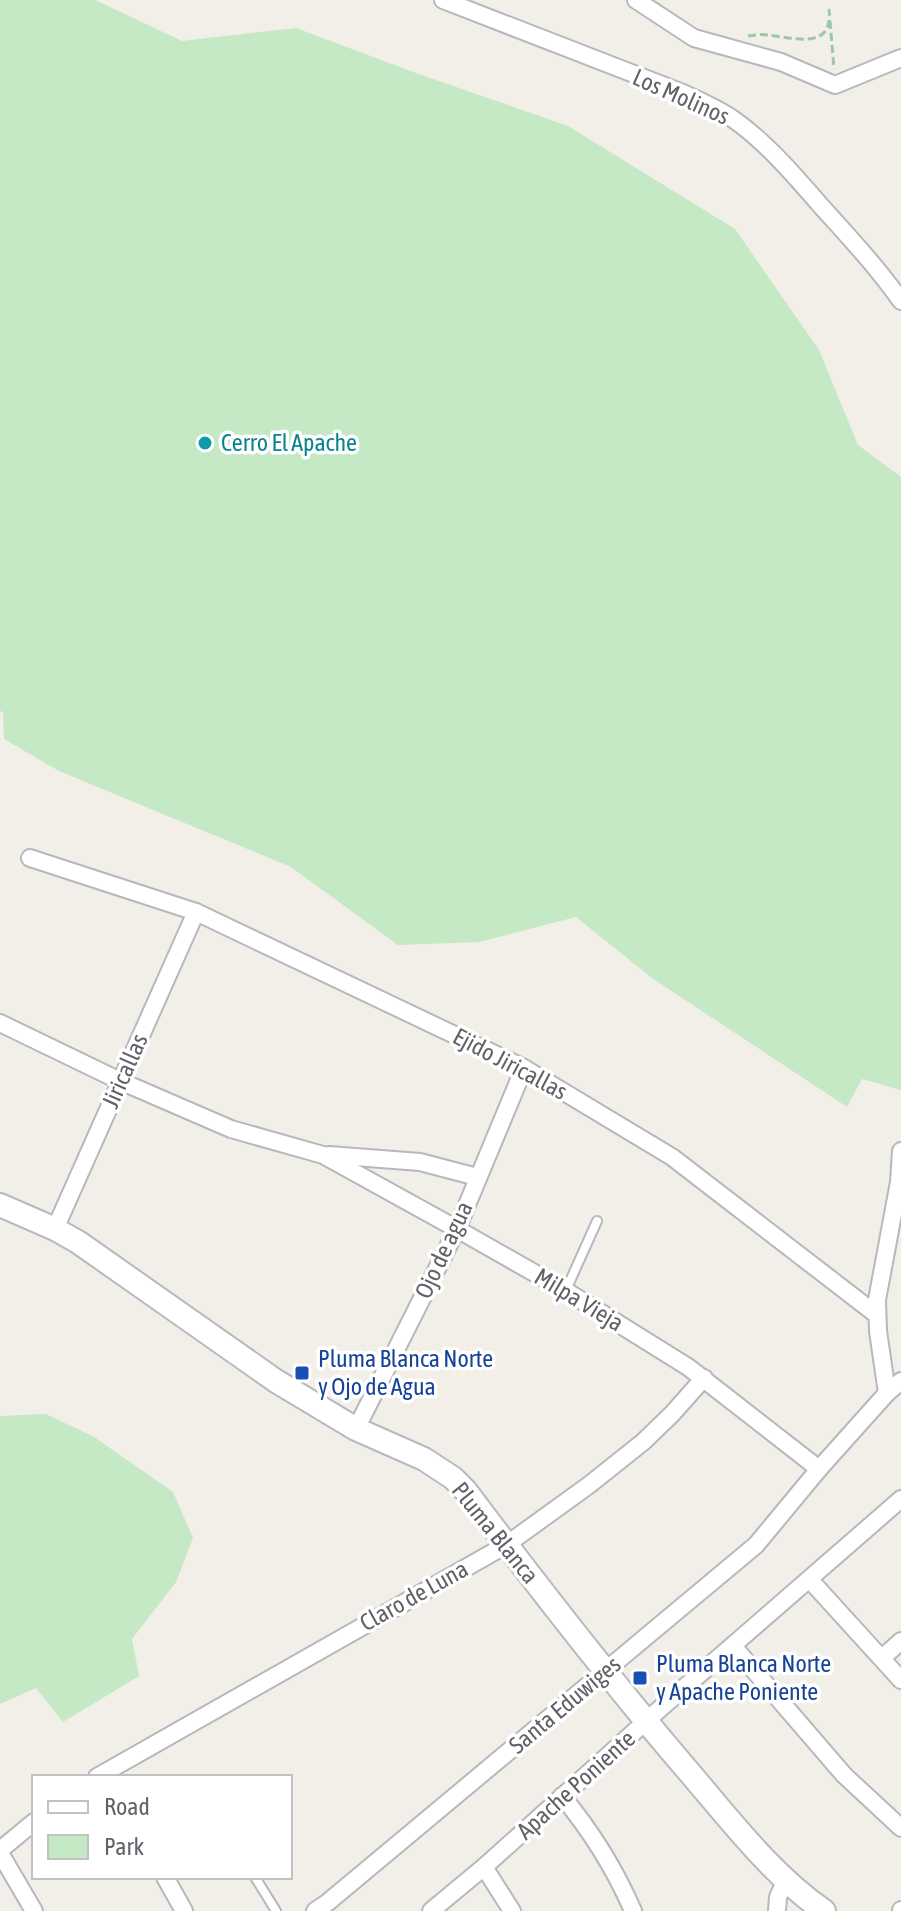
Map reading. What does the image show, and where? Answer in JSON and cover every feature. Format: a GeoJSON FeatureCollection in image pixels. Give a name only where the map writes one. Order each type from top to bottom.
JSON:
{"type":"FeatureCollection","features":[{"type":"Feature","properties":{"kind":"street","name":"Los Molinos"},"geometry":{"type":"LineString","coordinates":[[443,0],[683,93],[734,120],[772,153],[807,190],[901,301]]}},
{"type":"Feature","properties":{"kind":"street"},"geometry":{"type":"LineString","coordinates":[[636,0],[694,38],[781,62],[835,85],[901,58]]}},
{"type":"Feature","properties":{"kind":"street","name":"Ejido Jiricallas"},"geometry":{"type":"LineString","coordinates":[[30,858],[196,912],[524,1068],[672,1157],[877,1315]]}},
{"type":"Feature","properties":{"kind":"street","name":"Jiricallas"},"geometry":{"type":"LineString","coordinates":[[55,1229],[196,912]]}},
{"type":"Feature","properties":{"kind":"street","name":"Milpa Vieja"},"geometry":{"type":"LineString","coordinates":[[0,1023],[120,1081],[231,1129],[323,1155],[420,1162],[477,1177]]}},
{"type":"Feature","properties":{"kind":"street","name":"Ojo de agua"},"geometry":{"type":"LineString","coordinates":[[356,1429],[457,1229],[524,1068]]}},
{"type":"Feature","properties":{"kind":"street"},"geometry":{"type":"LineString","coordinates":[[887,1393],[877,1300],[899,1182],[901,1151]]}},
{"type":"Feature","properties":{"kind":"street","name":"Milpa Vieja"},"geometry":{"type":"LineString","coordinates":[[323,1155],[566,1291],[704,1378],[819,1469]]}},
{"type":"Feature","properties":{"kind":"street","name":"Pluma Blanca"},"geometry":{"type":"LineString","coordinates":[[0,1205],[78,1242],[276,1381],[356,1429],[424,1459],[453,1478],[646,1722],[736,1827],[786,1880],[824,1911]]}},
{"type":"Feature","properties":{"kind":"street","name":"Claro de Luna"},"geometry":{"type":"LineString","coordinates":[[104,1775],[506,1545],[643,1442],[704,1378]]}},
{"type":"Feature","properties":{"kind":"street","name":"Santa Eduwiges"},"geometry":{"type":"LineString","coordinates":[[315,1911],[756,1545],[819,1469],[901,1381]]}},
{"type":"Feature","properties":{"kind":"street","name":"Apache Poniente"},"geometry":{"type":"LineString","coordinates":[[431,1911],[901,1499]]}},
{"type":"Feature","properties":{"kind":"street"},"geometry":{"type":"LineString","coordinates":[[810,1580],[901,1680]]}},
{"type":"Feature","properties":{"kind":"street"},"geometry":{"type":"LineString","coordinates":[[882,1658],[901,1641]]}},
{"type":"Feature","properties":{"kind":"street"},"geometry":{"type":"LineString","coordinates":[[733,1646],[844,1775],[901,1828]]}},
{"type":"Feature","properties":{"kind":"street"},"geometry":{"type":"LineString","coordinates":[[562,1796],[607,1858],[633,1911]]}},
{"type":"Feature","properties":{"kind":"street"},"geometry":{"type":"LineString","coordinates":[[32,1824],[0,1852],[34,1911]]}},
{"type":"Feature","properties":{"kind":"street"},"geometry":{"type":"LineString","coordinates":[[484,1867],[512,1911]]}},
{"type":"Feature","properties":{"kind":"street"},"geometry":{"type":"LineString","coordinates":[[166,1879],[184,1911]]}},
{"type":"Feature","properties":{"kind":"street"},"geometry":{"type":"LineString","coordinates":[[777,1911],[778,1897],[786,1880]]}},
{"type":"Feature","properties":{"kind":"lane"},"geometry":{"type":"LineString","coordinates":[[566,1291],[597,1221]]}},
{"type":"Feature","properties":{"kind":"lane"},"geometry":{"type":"LineString","coordinates":[[256,1879],[276,1911]]}},
{"type":"Feature","properties":{"kind":"path"},"geometry":{"type":"LineString","coordinates":[[829,9],[835,85]]}},
{"type":"Feature","properties":{"kind":"path"},"geometry":{"type":"LineString","coordinates":[[737,36],[766,35],[812,40],[827,27],[830,16]]}},
{"type":"Feature","properties":{"kind":"green space"},"geometry":{"type":"Polygon","coordinates":[[[0,0],[95,0],[182,41],[296,28],[568,126],[735,229],[819,350],[858,445],[901,477],[901,1090],[862,1079],[847,1107],[652,978],[576,917],[479,942],[398,945],[291,867],[59,771],[4,739],[3,712],[0,711],[0,0]]]}},
{"type":"Feature","properties":{"kind":"green space"},"geometry":{"type":"Polygon","coordinates":[[[46,1414],[94,1437],[173,1492],[193,1538],[176,1582],[132,1639],[139,1676],[63,1722],[36,1688],[0,1704],[0,1416],[46,1414]]]}},
{"type":"Feature","properties":{"kind":"place","name":"Cerro El Apache"},"geometry":{"type":"Point","coordinates":[205,443]}},
{"type":"Feature","properties":{"kind":"place","name":"Pluma Blanca Norte y Ojo de Agua"},"geometry":{"type":"Point","coordinates":[302,1373]}},
{"type":"Feature","properties":{"kind":"place","name":"Pluma Blanca Norte y Apache Poniente"},"geometry":{"type":"Point","coordinates":[640,1678]}}]}
